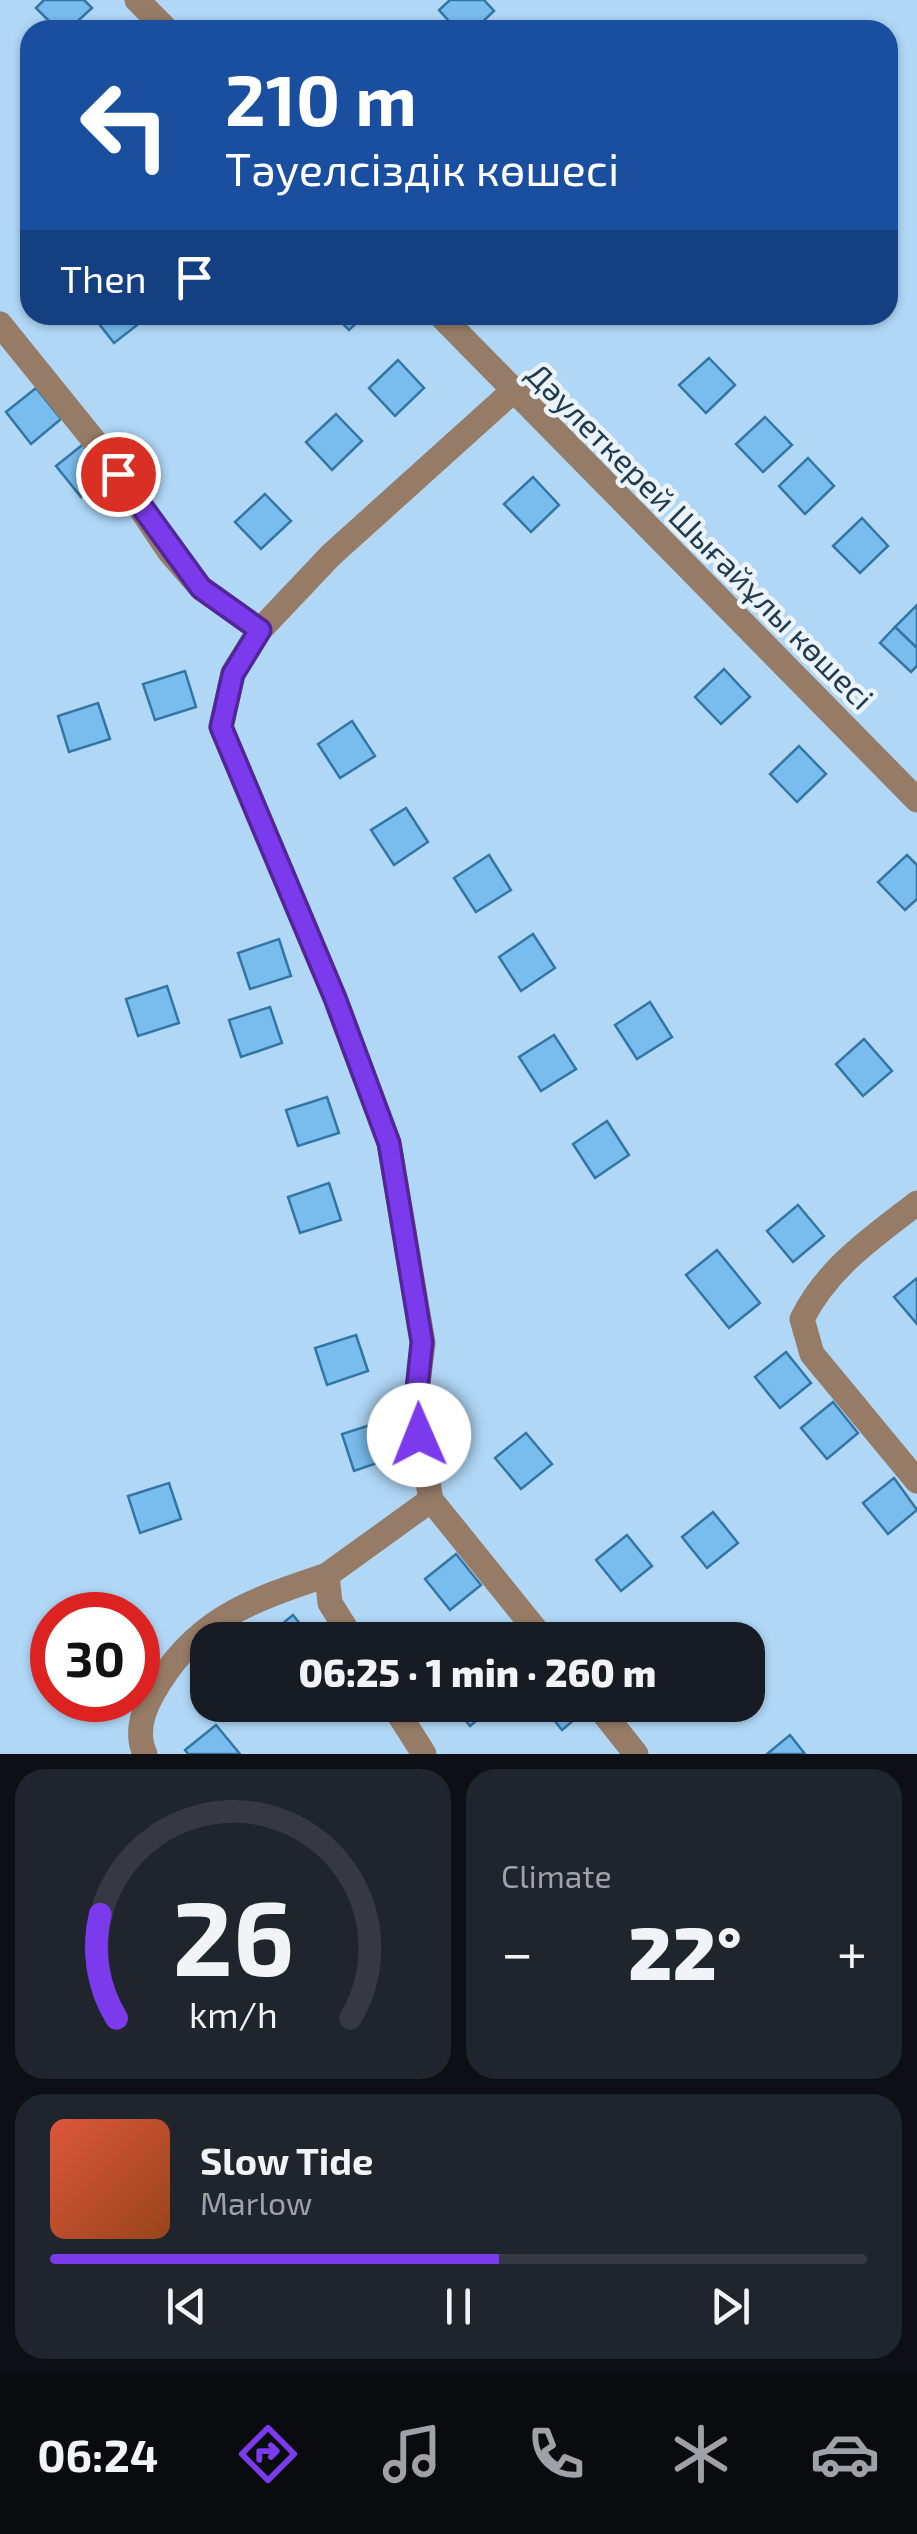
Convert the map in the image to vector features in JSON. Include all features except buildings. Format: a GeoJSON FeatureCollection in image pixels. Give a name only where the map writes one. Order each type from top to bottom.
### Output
{"type":"FeatureCollection","features":[{"type":"Feature","properties":{"kind":"street"},"geometry":{"type":"LineString","coordinates":[[137,0],[157,20]]}},
{"type":"Feature","properties":{"kind":"street"},"geometry":{"type":"LineString","coordinates":[[0,324],[100,448],[201,588],[260,630]]}},
{"type":"Feature","properties":{"kind":"street","name":"Дәулеткерей Шығайұлы көшесі"},"geometry":{"type":"LineString","coordinates":[[450,325],[917,800]]}},
{"type":"Feature","properties":{"kind":"street"},"geometry":{"type":"LineString","coordinates":[[513,391],[332,555],[260,630],[233,674],[221,727],[335,998],[389,1143],[422,1342],[415,1408],[431,1500],[529,1622]]}},
{"type":"Feature","properties":{"kind":"street"},"geometry":{"type":"LineString","coordinates":[[917,1203],[837,1266],[816,1290],[802,1319],[812,1354],[917,1481]]}},
{"type":"Feature","properties":{"kind":"street"},"geometry":{"type":"LineString","coordinates":[[145,1754],[139,1742],[144,1709],[182,1647],[222,1618],[273,1593],[327,1575],[431,1500]]}},
{"type":"Feature","properties":{"kind":"street"},"geometry":{"type":"LineString","coordinates":[[327,1575],[330,1603],[342,1622]]}},
{"type":"Feature","properties":{"kind":"street"},"geometry":{"type":"LineString","coordinates":[[404,1722],[424,1754]]}},
{"type":"Feature","properties":{"kind":"street"},"geometry":{"type":"LineString","coordinates":[[610,1722],[636,1754]]}},
{"type":"Feature","properties":{"kind":"route"},"geometry":{"type":"LineString","coordinates":[[118,474],[170,551],[201,588],[260,630],[233,674],[221,727],[335,998],[389,1143],[422,1342],[415,1408],[419,1435]]}}]}
